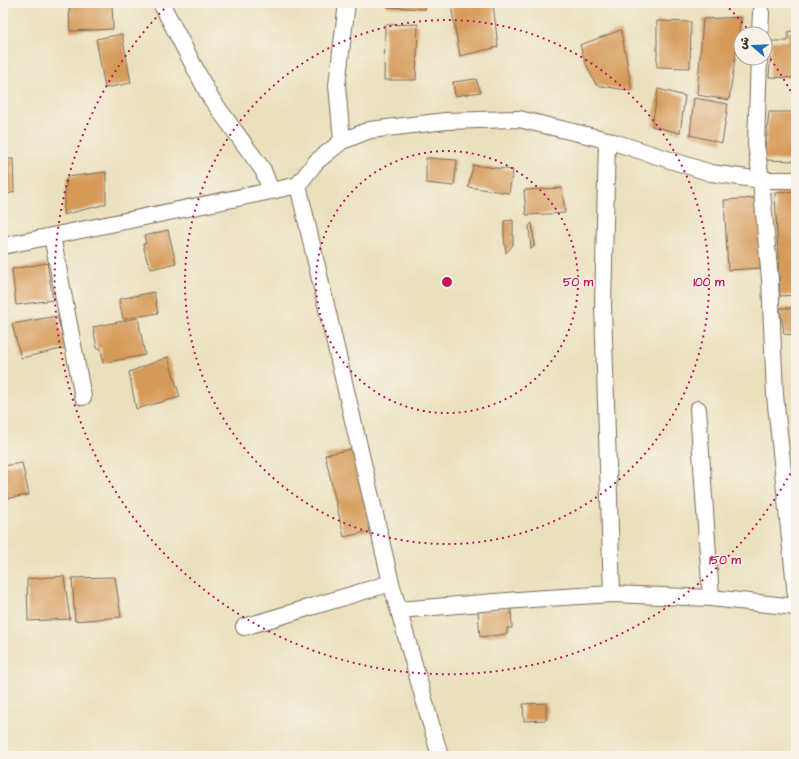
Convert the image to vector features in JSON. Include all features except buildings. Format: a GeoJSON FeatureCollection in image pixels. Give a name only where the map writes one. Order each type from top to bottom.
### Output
{"type":"FeatureCollection","features":[{"type":"Feature","properties":{"kind":"street"},"geometry":{"type":"LineString","coordinates":[[161,3],[210,97],[263,170],[271,191]]}},
{"type":"Feature","properties":{"kind":"street"},"geometry":{"type":"LineString","coordinates":[[342,141],[337,85],[347,3]]}},
{"type":"Feature","properties":{"kind":"street"},"geometry":{"type":"LineString","coordinates":[[760,26],[761,13]]}},
{"type":"Feature","properties":{"kind":"street"},"geometry":{"type":"LineString","coordinates":[[759,66],[756,144],[761,180],[770,280],[775,395],[796,596]]}},
{"type":"Feature","properties":{"kind":"street"},"geometry":{"type":"LineString","coordinates":[[3,246],[271,191],[298,184],[316,162],[342,141],[370,130],[446,121],[519,119],[607,140],[711,173],[761,180],[796,180]]}},
{"type":"Feature","properties":{"kind":"street"},"geometry":{"type":"LineString","coordinates":[[607,140],[603,306],[612,594]]}},
{"type":"Feature","properties":{"kind":"street"},"geometry":{"type":"LineString","coordinates":[[298,184],[391,583],[440,756]]}},
{"type":"Feature","properties":{"kind":"street"},"geometry":{"type":"LineString","coordinates":[[52,236],[84,397]]}},
{"type":"Feature","properties":{"kind":"street"},"geometry":{"type":"LineString","coordinates":[[698,409],[711,598]]}},
{"type":"Feature","properties":{"kind":"street"},"geometry":{"type":"LineString","coordinates":[[244,627],[391,583]]}},
{"type":"Feature","properties":{"kind":"street"},"geometry":{"type":"LineString","coordinates":[[399,610],[612,594],[711,598],[796,607]]}}]}
